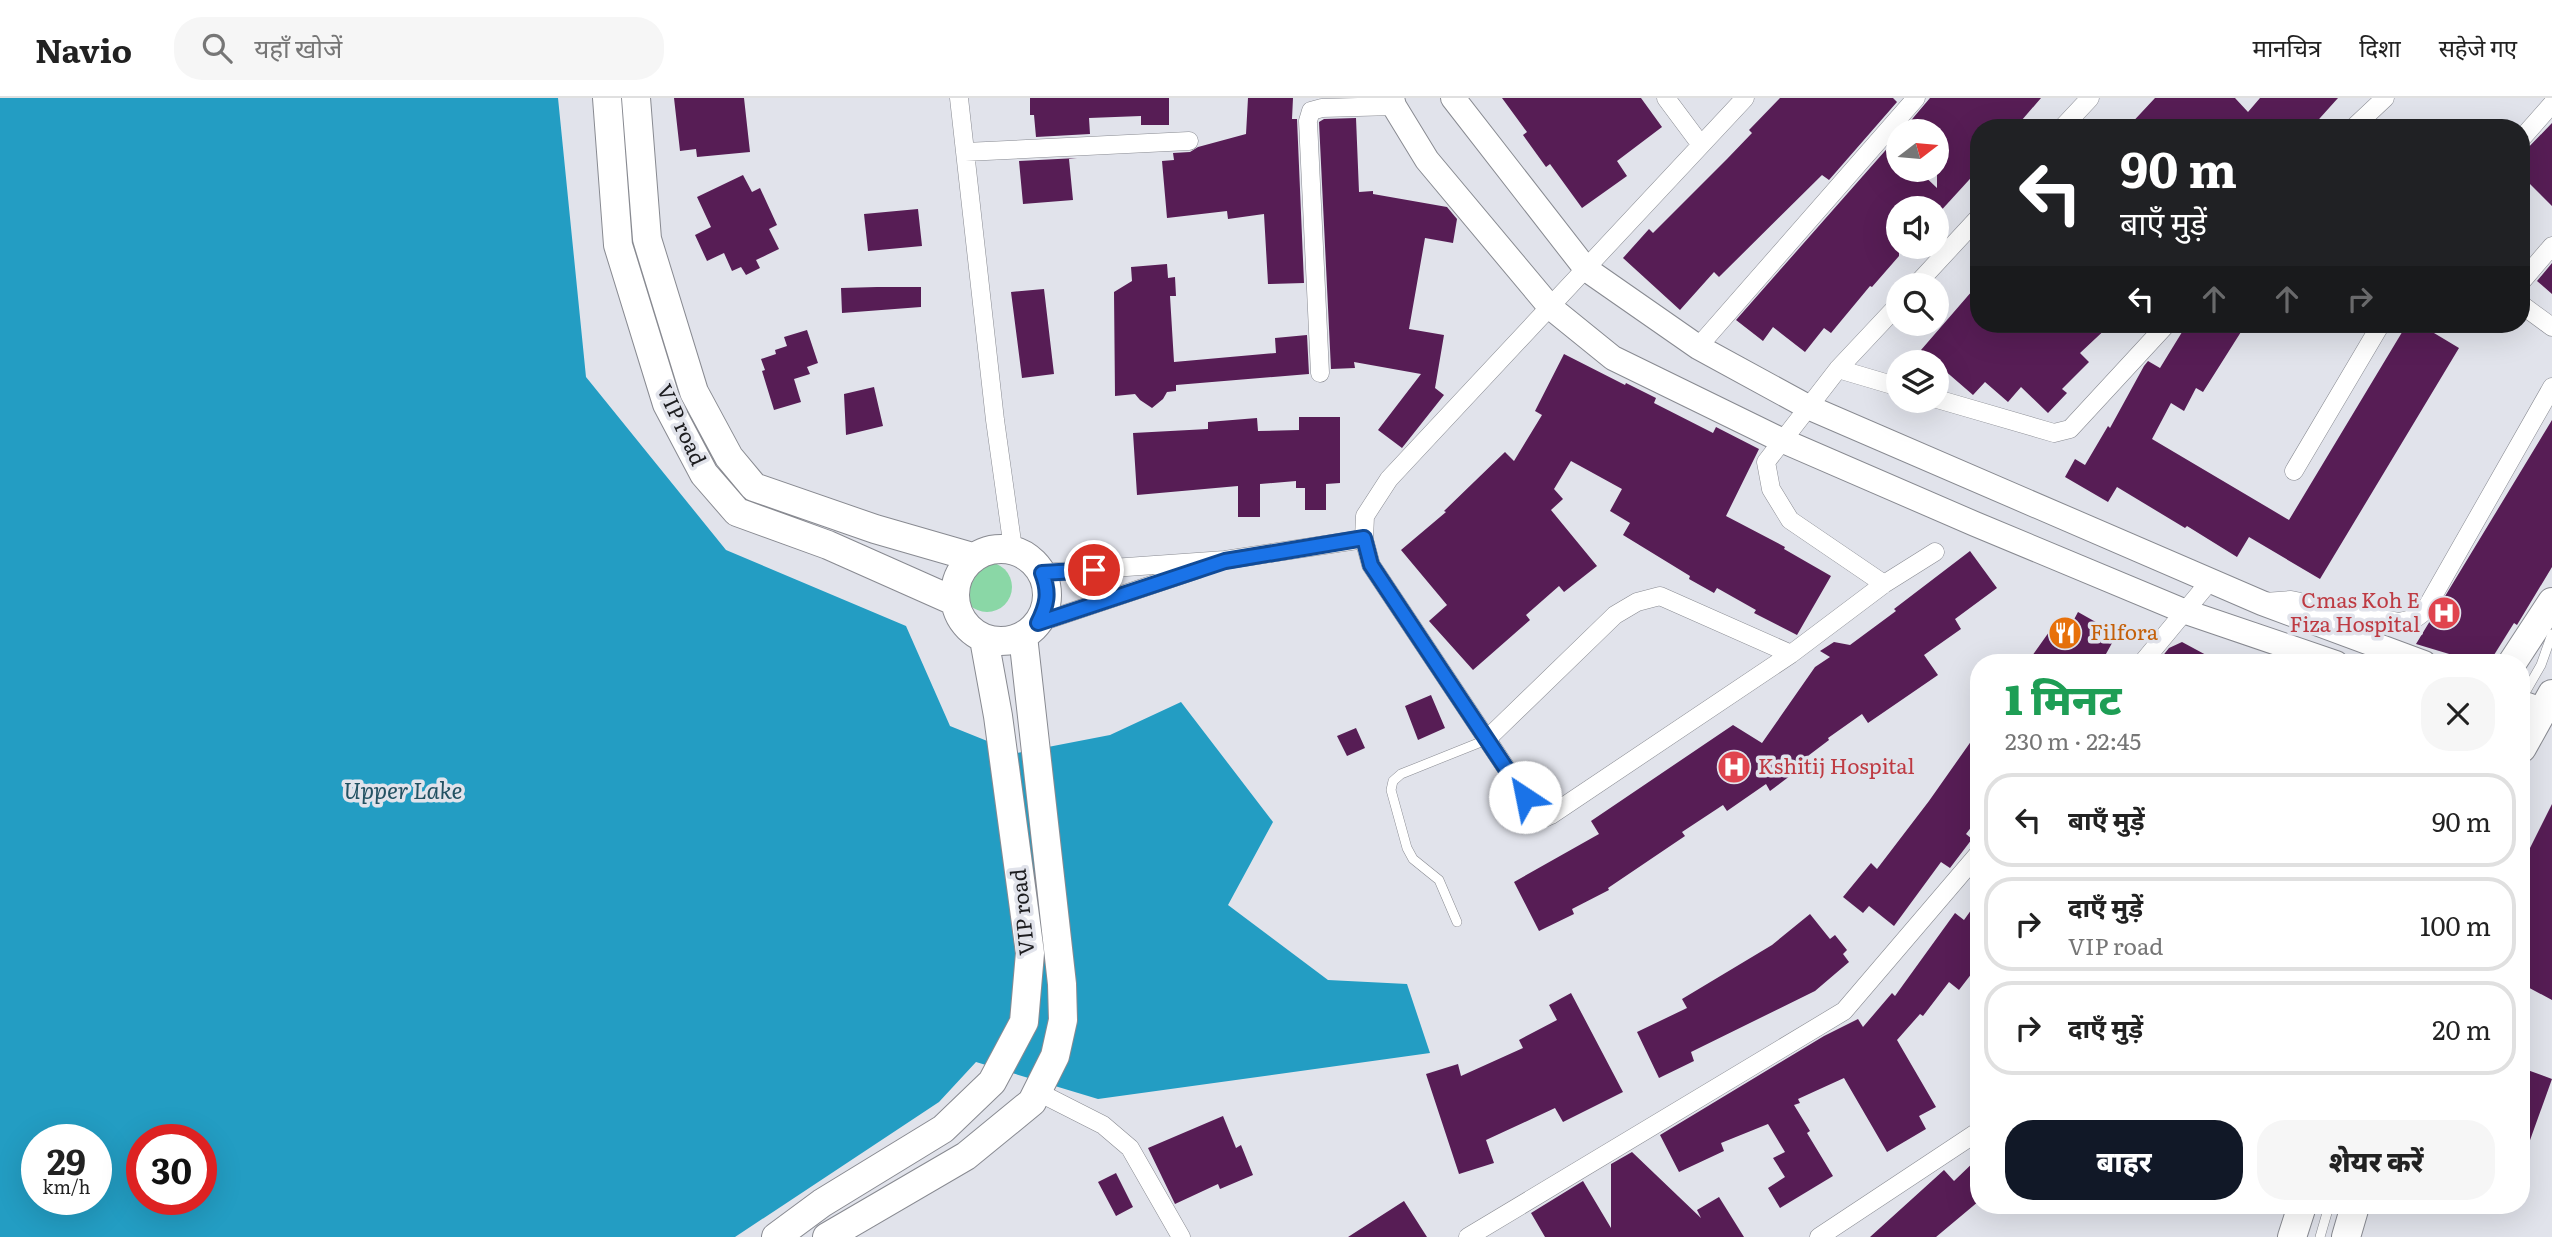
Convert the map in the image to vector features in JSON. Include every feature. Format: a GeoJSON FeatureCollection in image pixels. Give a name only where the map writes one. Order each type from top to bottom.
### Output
{"type":"FeatureCollection","features":[{"type":"Feature","properties":{"kind":"main road","name":"VIP road"},"geometry":{"type":"LineString","coordinates":[[607,98],[618,245],[667,404],[704,474],[737,512],[828,545],[954,601]]}},
{"type":"Feature","properties":{"kind":"main road","name":"VIP road"},"geometry":{"type":"LineString","coordinates":[[636,98],[647,239],[695,392],[729,457],[754,487],[876,529],[972,557]]}},
{"type":"Feature","properties":{"kind":"main road"},"geometry":{"type":"LineString","coordinates":[[1031,630],[1004,642],[984,639],[970,630],[960,617],[954,601],[957,576],[972,557],[992,548],[1013,549],[1035,562],[1042,573]]}},
{"type":"Feature","properties":{"kind":"main road","name":"VIP road"},"geometry":{"type":"LineString","coordinates":[[827,1237],[966,1156],[1032,1102],[1055,1056],[1063,1020],[1063,996],[1031,712],[1031,630],[1047,606],[1047,586],[1042,573]]}},
{"type":"Feature","properties":{"kind":"main road"},"geometry":{"type":"LineString","coordinates":[[2518,654],[2552,603]]}},
{"type":"Feature","properties":{"kind":"main road","name":"VIP road"},"geometry":{"type":"LineString","coordinates":[[776,1237],[822,1203],[943,1129],[992,1082],[1024,1021],[1030,953],[998,716],[984,639]]}},
{"type":"Feature","properties":{"kind":"main road"},"geometry":{"type":"LineString","coordinates":[[2292,1237],[2299,1214]]}},
{"type":"Feature","properties":{"kind":"main road"},"geometry":{"type":"LineString","coordinates":[[2346,1237],[2353,1214]]}},
{"type":"Feature","properties":{"kind":"street"},"geometry":{"type":"LineString","coordinates":[[959,98],[995,421],[1013,549]]}},
{"type":"Feature","properties":{"kind":"street"},"geometry":{"type":"LineString","coordinates":[[1453,98],[1586,269],[1698,347],[1808,407],[2262,603],[2400,654]]}},
{"type":"Feature","properties":{"kind":"street"},"geometry":{"type":"LineString","coordinates":[[1666,98],[1701,145]]}},
{"type":"Feature","properties":{"kind":"street"},"geometry":{"type":"LineString","coordinates":[[1745,98],[1389,479],[1365,516],[1364,538],[1371,565],[1486,740],[1538,816],[1544,818],[1791,654],[1884,584],[1935,552]]}},
{"type":"Feature","properties":{"kind":"street"},"geometry":{"type":"LineString","coordinates":[[1698,347],[1916,98]]}},
{"type":"Feature","properties":{"kind":"street"},"geometry":{"type":"LineString","coordinates":[[2070,119],[2090,98]]}},
{"type":"Feature","properties":{"kind":"street"},"geometry":{"type":"LineString","coordinates":[[2363,119],[2385,98]]}},
{"type":"Feature","properties":{"kind":"street"},"geometry":{"type":"LineString","coordinates":[[1320,373],[1308,121],[1311,111],[1322,108],[1393,102],[1427,160],[1550,307],[1613,358],[1781,440],[1975,524],[2186,612],[2310,654]]}},
{"type":"Feature","properties":{"kind":"street"},"geometry":{"type":"LineString","coordinates":[[2530,129],[2552,104]]}},
{"type":"Feature","properties":{"kind":"street"},"geometry":{"type":"LineString","coordinates":[[965,152],[1189,141]]}},
{"type":"Feature","properties":{"kind":"street"},"geometry":{"type":"LineString","coordinates":[[1927,273],[1970,227]]}},
{"type":"Feature","properties":{"kind":"street"},"geometry":{"type":"LineString","coordinates":[[2530,272],[2552,246]]}},
{"type":"Feature","properties":{"kind":"street"},"geometry":{"type":"LineString","coordinates":[[2530,311],[2552,327]]}},
{"type":"Feature","properties":{"kind":"street"},"geometry":{"type":"LineString","coordinates":[[1884,584],[1790,520],[1771,489],[1766,462],[1838,369],[1886,318]]}},
{"type":"Feature","properties":{"kind":"street"},"geometry":{"type":"LineString","coordinates":[[1949,402],[2054,433],[2063,432],[2070,429],[2159,333]]}},
{"type":"Feature","properties":{"kind":"street"},"geometry":{"type":"LineString","coordinates":[[2294,471],[2376,333]]}},
{"type":"Feature","properties":{"kind":"street"},"geometry":{"type":"LineString","coordinates":[[1838,369],[1886,383]]}},
{"type":"Feature","properties":{"kind":"street"},"geometry":{"type":"LineString","coordinates":[[2262,603],[2270,600],[2291,600],[2399,622],[2416,618],[2424,612],[2552,387]]}},
{"type":"Feature","properties":{"kind":"street"},"geometry":{"type":"LineString","coordinates":[[1042,573],[1225,561],[1364,538]]}},
{"type":"Feature","properties":{"kind":"street"},"geometry":{"type":"LineString","coordinates":[[1031,630],[1225,561]]}},
{"type":"Feature","properties":{"kind":"street"},"geometry":{"type":"LineString","coordinates":[[2151,654],[2210,581]]}},
{"type":"Feature","properties":{"kind":"street"},"geometry":{"type":"LineString","coordinates":[[1486,740],[1615,615],[1637,602],[1660,596],[1791,654]]}},
{"type":"Feature","properties":{"kind":"street"},"geometry":{"type":"LineString","coordinates":[[1468,1237],[1844,1011],[1970,864]]}},
{"type":"Feature","properties":{"kind":"street"},"geometry":{"type":"LineString","coordinates":[[1040,1088],[1103,1125],[1130,1148],[1181,1237]]}},
{"type":"Feature","properties":{"kind":"street"},"geometry":{"type":"LineString","coordinates":[[1819,1237],[1970,1137]]}},
{"type":"Feature","properties":{"kind":"lane"},"geometry":{"type":"LineString","coordinates":[[2534,701],[2541,665],[2552,635]]}},
{"type":"Feature","properties":{"kind":"lane"},"geometry":{"type":"LineString","coordinates":[[2541,665],[2552,654]]}},
{"type":"Feature","properties":{"kind":"lane"},"geometry":{"type":"LineString","coordinates":[[1457,922],[1439,880],[1413,859],[1407,848],[1391,790],[1393,781],[1401,774],[1486,740]]}},
{"type":"Feature","properties":{"kind":"lane"},"geometry":{"type":"LineString","coordinates":[[2320,1237],[2327,1214]]}},
{"type":"Feature","properties":{"kind":"green space"},"geometry":{"type":"Polygon","coordinates":[[[987,562],[1005,569],[1012,587],[1005,605],[987,612],[969,605],[962,587],[969,569],[987,562]]]}},
{"type":"Feature","properties":{"kind":"water","name":"Upper Lake"},"geometry":{"type":"Polygon","coordinates":[[[0,98],[558,98],[586,377],[726,550],[906,626],[950,726],[1017,753],[1110,735],[1181,702],[1273,822],[1228,905],[1328,980],[1407,984],[1430,1053],[1098,1099],[976,1062],[939,1102],[735,1237],[0,1237],[0,98]]]}},
{"type":"Feature","properties":{"kind":"building"},"geometry":{"type":"Polygon","coordinates":[[[674,98],[744,98],[750,152],[697,157],[696,149],[680,151],[674,98]]]}},
{"type":"Feature","properties":{"kind":"building"},"geometry":{"type":"Polygon","coordinates":[[[1030,98],[1169,98],[1169,125],[1141,125],[1141,116],[1089,118],[1090,134],[1036,137],[1034,115],[1030,115],[1030,98]]]}},
{"type":"Feature","properties":{"kind":"building"},"geometry":{"type":"Polygon","coordinates":[[[1248,98],[1293,98],[1292,119],[1297,119],[1304,283],[1268,284],[1264,214],[1228,219],[1227,211],[1167,218],[1162,161],[1174,160],[1173,153],[1190,152],[1198,147],[1246,134],[1248,98]]]}},
{"type":"Feature","properties":{"kind":"building"},"geometry":{"type":"Polygon","coordinates":[[[1502,98],[1641,98],[1662,127],[1617,161],[1627,176],[1582,208],[1550,164],[1546,167],[1523,135],[1527,132],[1502,98]]]}},
{"type":"Feature","properties":{"kind":"building"},"geometry":{"type":"Polygon","coordinates":[[[1780,98],[1893,98],[1897,102],[1829,180],[1822,175],[1719,277],[1714,272],[1680,310],[1623,258],[1649,229],[1653,233],[1727,159],[1752,133],[1749,130],[1780,98]]]}},
{"type":"Feature","properties":{"kind":"building"},"geometry":{"type":"Polygon","coordinates":[[[1930,98],[2041,98],[2023,119],[1970,119],[1970,179],[1949,202],[1949,196],[1886,196],[1886,259],[1896,259],[1831,333],[1824,328],[1805,352],[1773,327],[1763,341],[1736,320],[1886,150],[1886,182],[1931,182],[1937,188],[1937,182],[1950,182],[1950,119],[1912,119],[1930,98]]]}},
{"type":"Feature","properties":{"kind":"building"},"geometry":{"type":"Polygon","coordinates":[[[2155,98],[2235,98],[2248,112],[2260,98],[2338,98],[2319,119],[2135,119],[2155,98]]]}},
{"type":"Feature","properties":{"kind":"building"},"geometry":{"type":"Polygon","coordinates":[[[1356,118],[1359,192],[1373,191],[1373,194],[1447,207],[1457,219],[1453,243],[1425,238],[1409,329],[1444,335],[1435,388],[1444,395],[1402,448],[1378,430],[1421,374],[1354,362],[1355,368],[1331,369],[1319,122],[1324,119],[1356,118]]]}},
{"type":"Feature","properties":{"kind":"building"},"geometry":{"type":"Polygon","coordinates":[[[2552,123],[2552,206],[2530,184],[2530,146],[2552,123]]]}},
{"type":"Feature","properties":{"kind":"building"},"geometry":{"type":"Polygon","coordinates":[[[1077,158],[1069,159],[1073,200],[1023,204],[1019,161],[1077,158]]]}},
{"type":"Feature","properties":{"kind":"building"},"geometry":{"type":"Polygon","coordinates":[[[743,175],[752,192],[760,188],[777,225],[769,229],[779,249],[756,260],[760,268],[746,275],[741,267],[732,271],[724,253],[707,261],[695,235],[711,227],[697,197],[743,175]]]}},
{"type":"Feature","properties":{"kind":"building"},"geometry":{"type":"Polygon","coordinates":[[[918,209],[922,246],[868,251],[864,214],[918,209]]]}},
{"type":"Feature","properties":{"kind":"building"},"geometry":{"type":"Polygon","coordinates":[[[2552,263],[2552,294],[2537,281],[2552,263]]]}},
{"type":"Feature","properties":{"kind":"building"},"geometry":{"type":"Polygon","coordinates":[[[1167,264],[1168,278],[1175,277],[1176,296],[1170,296],[1174,362],[1276,353],[1275,338],[1307,335],[1309,374],[1176,385],[1176,391],[1167,392],[1152,408],[1135,394],[1115,396],[1114,292],[1132,281],[1131,267],[1167,264]]]}},
{"type":"Feature","properties":{"kind":"building"},"geometry":{"type":"Polygon","coordinates":[[[921,287],[921,307],[842,313],[841,288],[921,287]]]}},
{"type":"Feature","properties":{"kind":"building"},"geometry":{"type":"Polygon","coordinates":[[[1044,289],[1054,374],[1022,378],[1011,292],[1044,289]]]}},
{"type":"Feature","properties":{"kind":"building"},"geometry":{"type":"Polygon","coordinates":[[[1970,293],[1970,333],[2101,333],[2080,353],[2089,362],[2062,389],[2067,393],[2048,413],[2021,387],[2008,402],[1985,382],[1973,395],[1949,374],[1949,350],[1921,350],[1933,336],[1949,336],[1949,318],[1970,293]]]}},
{"type":"Feature","properties":{"kind":"building"},"geometry":{"type":"Polygon","coordinates":[[[807,330],[818,363],[807,367],[810,374],[794,379],[801,402],[774,410],[761,359],[776,354],[775,350],[787,346],[784,337],[807,330]]]}},
{"type":"Feature","properties":{"kind":"building"},"geometry":{"type":"Polygon","coordinates":[[[2181,333],[2240,333],[2203,392],[2196,388],[2184,411],[2171,403],[2152,439],[2289,520],[2402,333],[2434,333],[2459,348],[2320,579],[2249,537],[2237,557],[2117,487],[2108,502],[2065,477],[2075,459],[2085,465],[2108,426],[2110,428],[2148,361],[2160,368],[2181,333]]]}},
{"type":"Feature","properties":{"kind":"building"},"geometry":{"type":"Polygon","coordinates":[[[1564,354],[1656,398],[1654,403],[1713,433],[1716,427],[1759,449],[1726,516],[1785,547],[1784,549],[1831,576],[1797,635],[1754,613],[1756,610],[1717,588],[1714,593],[1689,579],[1690,576],[1623,535],[1630,523],[1610,511],[1622,489],[1571,461],[1554,489],[1563,499],[1551,510],[1597,566],[1564,592],[1559,586],[1526,615],[1530,620],[1473,670],[1429,621],[1447,605],[1401,550],[1446,512],[1444,511],[1505,452],[1514,461],[1542,415],[1535,411],[1564,354]]]}},
{"type":"Feature","properties":{"kind":"building"},"geometry":{"type":"Polygon","coordinates":[[[874,387],[883,426],[846,435],[844,394],[874,387]]]}},
{"type":"Feature","properties":{"kind":"building"},"geometry":{"type":"Polygon","coordinates":[[[1299,417],[1340,417],[1340,483],[1326,484],[1326,510],[1305,510],[1305,488],[1296,488],[1296,481],[1260,484],[1260,517],[1238,517],[1238,486],[1137,495],[1133,433],[1208,429],[1208,422],[1257,418],[1258,431],[1299,430],[1299,417]]]}},
{"type":"Feature","properties":{"kind":"building"},"geometry":{"type":"Polygon","coordinates":[[[2552,420],[2552,567],[2517,625],[2514,623],[2495,654],[2449,654],[2416,644],[2552,420]]]}},
{"type":"Feature","properties":{"kind":"building"},"geometry":{"type":"Polygon","coordinates":[[[1970,551],[1997,588],[1955,619],[1961,629],[1924,655],[1938,675],[1868,723],[1862,714],[1828,738],[1829,740],[1796,765],[1799,769],[1770,791],[1766,784],[1727,811],[1723,805],[1682,832],[1685,836],[1608,888],[1609,890],[1572,909],[1574,914],[1539,931],[1514,882],[1599,834],[1591,821],[1733,725],[1762,743],[1815,667],[1830,657],[1820,651],[1834,642],[1850,645],[1970,551]]]}},
{"type":"Feature","properties":{"kind":"building"},"geometry":{"type":"Polygon","coordinates":[[[2078,612],[2117,634],[2106,654],[2033,654],[2049,632],[2062,642],[2078,612]]]}},
{"type":"Feature","properties":{"kind":"building"},"geometry":{"type":"Polygon","coordinates":[[[2182,642],[2204,654],[2164,654],[2169,648],[2182,642]]]}},
{"type":"Feature","properties":{"kind":"building"},"geometry":{"type":"Polygon","coordinates":[[[1431,695],[1445,728],[1418,740],[1405,706],[1431,695]]]}},
{"type":"Feature","properties":{"kind":"building"},"geometry":{"type":"Polygon","coordinates":[[[1356,728],[1365,748],[1347,756],[1337,736],[1356,728]]]}},
{"type":"Feature","properties":{"kind":"building"},"geometry":{"type":"Polygon","coordinates":[[[1970,743],[1970,829],[1966,834],[1970,842],[1950,868],[1941,862],[1894,926],[1869,906],[1863,913],[1843,897],[1871,863],[1877,869],[1970,743]]]}},
{"type":"Feature","properties":{"kind":"building"},"geometry":{"type":"Polygon","coordinates":[[[2552,804],[2552,1000],[2530,988],[2530,848],[2552,804]]]}},
{"type":"Feature","properties":{"kind":"building"},"geometry":{"type":"Polygon","coordinates":[[[1970,912],[1970,976],[1959,990],[1949,982],[1923,1016],[1920,1014],[1897,1040],[1936,1107],[1919,1116],[1926,1129],[1887,1152],[1844,1078],[1798,1099],[1800,1103],[1794,1105],[1833,1176],[1780,1208],[1768,1188],[1785,1177],[1773,1158],[1785,1152],[1768,1124],[1721,1143],[1724,1151],[1679,1172],[1660,1135],[1824,1036],[1858,1019],[1863,1027],[1892,993],[1895,996],[1955,913],[1964,920],[1970,912]]]}},
{"type":"Feature","properties":{"kind":"building"},"geometry":{"type":"Polygon","coordinates":[[[1810,914],[1830,939],[1835,935],[1847,950],[1843,954],[1849,962],[1815,991],[1691,1052],[1694,1061],[1659,1078],[1637,1032],[1687,1008],[1682,999],[1772,945],[1810,914]]]}},
{"type":"Feature","properties":{"kind":"building"},"geometry":{"type":"Polygon","coordinates":[[[1571,993],[1623,1092],[1563,1122],[1555,1108],[1486,1140],[1494,1163],[1459,1174],[1426,1074],[1458,1064],[1461,1076],[1523,1048],[1519,1040],[1557,1020],[1549,1005],[1571,993]]]}},
{"type":"Feature","properties":{"kind":"building"},"geometry":{"type":"Polygon","coordinates":[[[2530,1071],[2552,1079],[2530,1140],[2530,1071]]]}},
{"type":"Feature","properties":{"kind":"building"},"geometry":{"type":"Polygon","coordinates":[[[1223,1116],[1236,1148],[1241,1145],[1253,1175],[1220,1189],[1218,1184],[1175,1204],[1148,1148],[1223,1116]]]}},
{"type":"Feature","properties":{"kind":"building"},"geometry":{"type":"Polygon","coordinates":[[[1632,1152],[1701,1218],[1697,1210],[1719,1197],[1744,1237],[1545,1237],[1531,1213],[1583,1181],[1611,1228],[1611,1164],[1632,1152]]]}},
{"type":"Feature","properties":{"kind":"building"},"geometry":{"type":"Polygon","coordinates":[[[1970,1166],[1970,1209],[1936,1237],[1870,1237],[1944,1170],[1954,1181],[1970,1166]]]}},
{"type":"Feature","properties":{"kind":"building"},"geometry":{"type":"Polygon","coordinates":[[[1116,1173],[1133,1207],[1116,1216],[1098,1182],[1116,1173]]]}},
{"type":"Feature","properties":{"kind":"building"},"geometry":{"type":"Polygon","coordinates":[[[1404,1201],[1427,1237],[1348,1237],[1404,1201]]]}},
{"type":"Feature","properties":{"kind":"place","name":"Cmas Koh E Fiza Hospital"},"geometry":{"type":"Point","coordinates":[2444,613]}},
{"type":"Feature","properties":{"kind":"place","name":"Filfora"},"geometry":{"type":"Point","coordinates":[2065,633]}},
{"type":"Feature","properties":{"kind":"place","name":"Kshitij Hospital"},"geometry":{"type":"Point","coordinates":[1734,767]}},
{"type":"Feature","properties":{"kind":"route"},"geometry":{"type":"LineString","coordinates":[[1094,570],[1042,573],[1047,586],[1047,606],[1038,623],[1225,561],[1364,538],[1371,565],[1525,797]]}}]}
